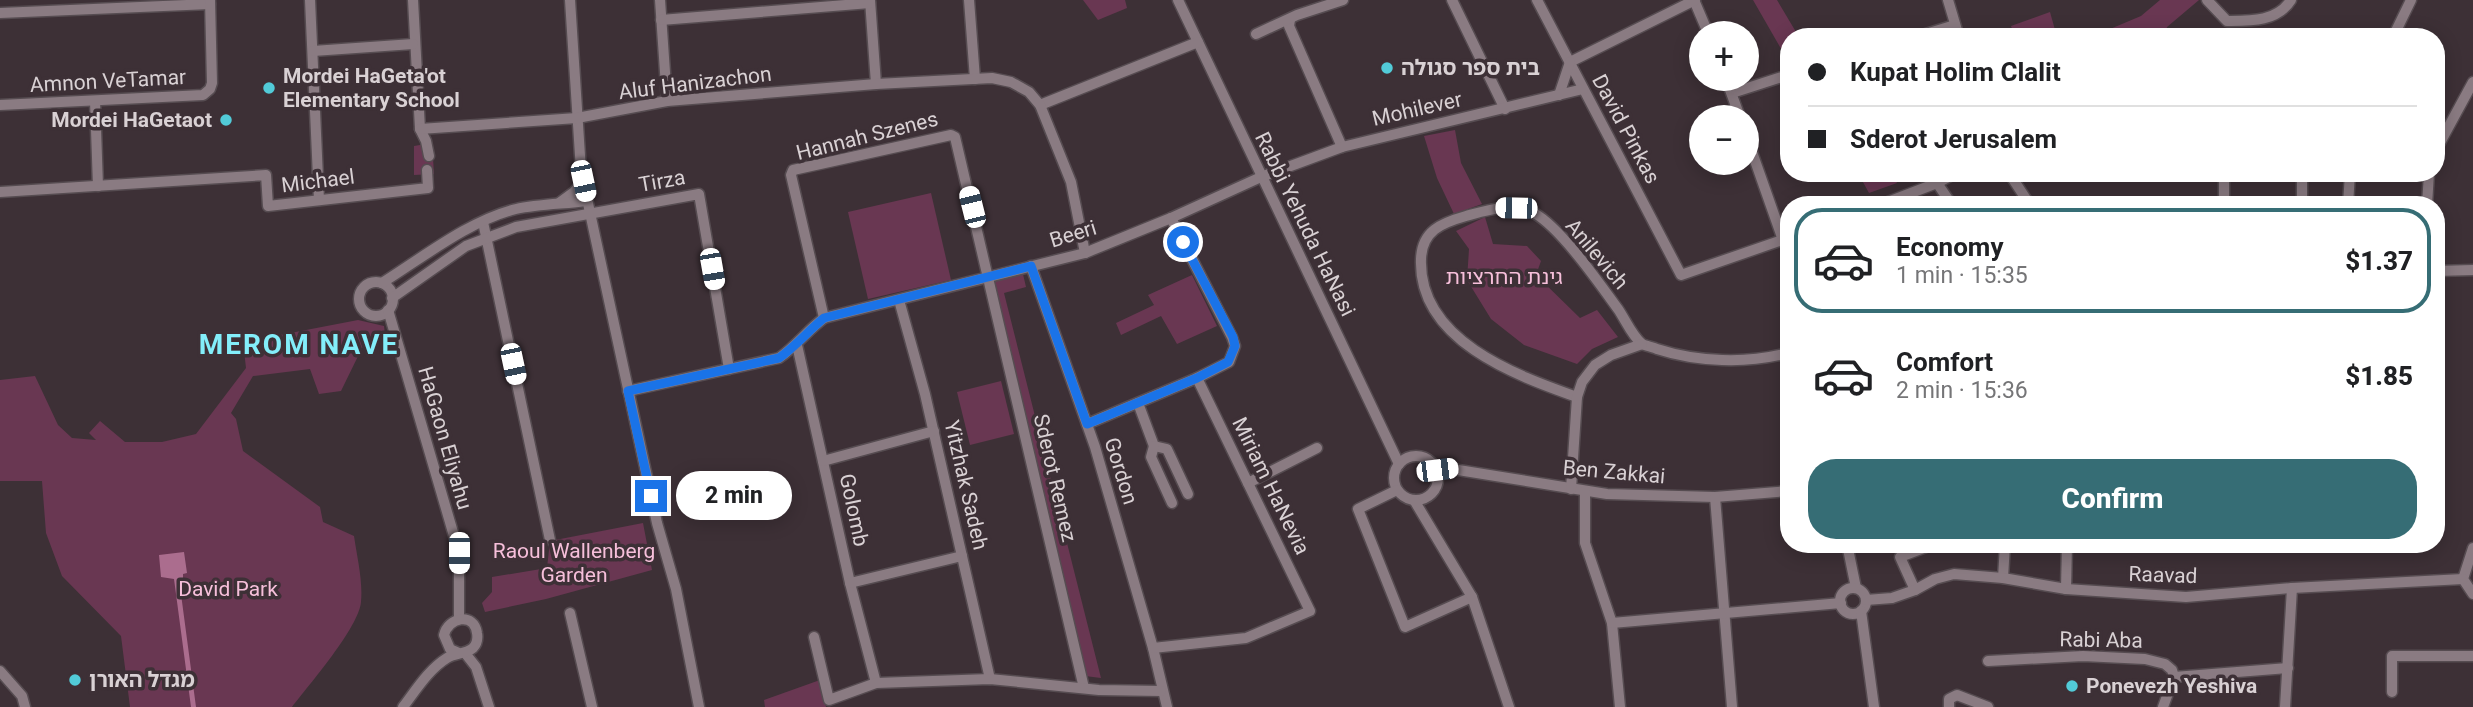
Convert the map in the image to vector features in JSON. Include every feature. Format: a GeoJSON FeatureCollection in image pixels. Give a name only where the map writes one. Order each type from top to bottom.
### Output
{"type":"FeatureCollection","features":[{"type":"Feature","properties":{"kind":"street"},"geometry":{"type":"LineString","coordinates":[[310,0],[318,200]]}},
{"type":"Feature","properties":{"kind":"street"},"geometry":{"type":"LineString","coordinates":[[413,0],[413,44],[420,128],[429,156]]}},
{"type":"Feature","properties":{"kind":"street"},"geometry":{"type":"LineString","coordinates":[[570,0],[577,118],[589,214],[657,523],[676,589],[699,707]]}},
{"type":"Feature","properties":{"kind":"street"},"geometry":{"type":"LineString","coordinates":[[660,0],[667,101]]}},
{"type":"Feature","properties":{"kind":"street"},"geometry":{"type":"LineString","coordinates":[[969,0],[975,79]]}},
{"type":"Feature","properties":{"kind":"street","name":"Rabbi Yehuda HaNasi"},"geometry":{"type":"LineString","coordinates":[[1178,0],[1399,464]]}},
{"type":"Feature","properties":{"kind":"street"},"geometry":{"type":"LineString","coordinates":[[1256,34],[1297,15],[1343,0]]}},
{"type":"Feature","properties":{"kind":"street"},"geometry":{"type":"LineString","coordinates":[[1451,0],[1505,109]]}},
{"type":"Feature","properties":{"kind":"street","name":"David Pinkas"},"geometry":{"type":"LineString","coordinates":[[1537,0],[1681,275],[1780,241]]}},
{"type":"Feature","properties":{"kind":"street"},"geometry":{"type":"LineString","coordinates":[[1559,95],[1570,62],[1694,0],[1702,21]]}},
{"type":"Feature","properties":{"kind":"street"},"geometry":{"type":"LineString","coordinates":[[1948,0],[1956,28]]}},
{"type":"Feature","properties":{"kind":"street"},"geometry":{"type":"LineString","coordinates":[[2207,0],[2227,21],[2269,18],[2287,7],[2291,0]]}},
{"type":"Feature","properties":{"kind":"street"},"geometry":{"type":"LineString","coordinates":[[2397,28],[2411,0]]}},
{"type":"Feature","properties":{"kind":"street"},"geometry":{"type":"LineString","coordinates":[[0,13],[210,2]]}},
{"type":"Feature","properties":{"kind":"street","name":"Amnon VeTamar"},"geometry":{"type":"LineString","coordinates":[[0,105],[206,93],[212,83],[210,2]]}},
{"type":"Feature","properties":{"kind":"street"},"geometry":{"type":"LineString","coordinates":[[661,20],[870,2],[876,85]]}},
{"type":"Feature","properties":{"kind":"street"},"geometry":{"type":"LineString","coordinates":[[1290,20],[1289,26],[1342,147]]}},
{"type":"Feature","properties":{"kind":"street"},"geometry":{"type":"LineString","coordinates":[[1945,28],[1955,25]]}},
{"type":"Feature","properties":{"kind":"street"},"geometry":{"type":"LineString","coordinates":[[1085,253],[1071,182],[1040,105],[1198,42]]}},
{"type":"Feature","properties":{"kind":"street"},"geometry":{"type":"LineString","coordinates":[[313,51],[413,44]]}},
{"type":"Feature","properties":{"kind":"street","name":"Aluf Hanizachon"},"geometry":{"type":"LineString","coordinates":[[420,128],[577,118],[667,101],[992,78],[1011,82],[1028,92],[1040,105]]}},
{"type":"Feature","properties":{"kind":"street"},"geometry":{"type":"LineString","coordinates":[[1736,105],[1732,93],[1780,78]]}},
{"type":"Feature","properties":{"kind":"street"},"geometry":{"type":"LineString","coordinates":[[2445,133],[2473,82]]}},
{"type":"Feature","properties":{"kind":"street","name":"Mohilever"},"geometry":{"type":"LineString","coordinates":[[1261,177],[1342,147],[1583,89]]}},
{"type":"Feature","properties":{"kind":"street"},"geometry":{"type":"LineString","coordinates":[[95,101],[98,186]]}},
{"type":"Feature","properties":{"kind":"street","name":"Hannah Szenes"},"geometry":{"type":"LineString","coordinates":[[824,318],[791,175],[793,170],[951,135],[955,137],[988,276]]}},
{"type":"Feature","properties":{"kind":"street"},"geometry":{"type":"LineString","coordinates":[[1759,169],[1780,223]]}},
{"type":"Feature","properties":{"kind":"street","name":"Michael"},"geometry":{"type":"LineString","coordinates":[[0,192],[266,175],[268,206],[428,188],[427,170]]}},
{"type":"Feature","properties":{"kind":"street","name":"Beeri"},"geometry":{"type":"LineString","coordinates":[[824,318],[1085,253],[1261,177]]}},
{"type":"Feature","properties":{"kind":"street"},"geometry":{"type":"LineString","coordinates":[[556,205],[574,192],[583,181]]}},
{"type":"Feature","properties":{"kind":"street"},"geometry":{"type":"LineString","coordinates":[[1903,196],[1937,183],[1946,196]]}},
{"type":"Feature","properties":{"kind":"street","name":"Tirza"},"geometry":{"type":"LineString","coordinates":[[392,298],[466,246],[516,227],[699,194],[729,369]]}},
{"type":"Feature","properties":{"kind":"street"},"geometry":{"type":"LineString","coordinates":[[382,283],[483,222],[516,209],[587,201]]}},
{"type":"Feature","properties":{"kind":"street","name":"Anilevich"},"geometry":{"type":"LineString","coordinates":[[1577,397],[1521,377],[1481,356],[1444,323],[1430,303],[1423,285],[1422,245],[1428,236],[1449,222],[1495,208],[1516,208],[1534,213],[1558,234],[1642,344]]}},
{"type":"Feature","properties":{"kind":"street"},"geometry":{"type":"LineString","coordinates":[[1087,424],[1197,378],[1228,362],[1235,346],[1233,337],[1171,218]]}},
{"type":"Feature","properties":{"kind":"street"},"geometry":{"type":"LineString","coordinates":[[483,222],[550,540]]}},
{"type":"Feature","properties":{"kind":"street","name":"Gordon"},"geometry":{"type":"LineString","coordinates":[[1031,266],[1087,424],[1153,648],[1161,691],[1167,707]]}},
{"type":"Feature","properties":{"kind":"street"},"geometry":{"type":"LineString","coordinates":[[2445,271],[2473,270]]}},
{"type":"Feature","properties":{"kind":"street","name":"Sderot Remez"},"geometry":{"type":"LineString","coordinates":[[988,276],[1084,688]]}},
{"type":"Feature","properties":{"kind":"street"},"geometry":{"type":"LineString","coordinates":[[375,282],[382,283],[389,289],[392,298],[388,310],[378,316],[372,316],[363,310],[359,300],[365,286],[375,282]]}},
{"type":"Feature","properties":{"kind":"street","name":"Yitzhak Sadeh"},"geometry":{"type":"LineString","coordinates":[[899,300],[934,431],[990,679]]}},
{"type":"Feature","properties":{"kind":"street","name":"HaGaon Eliyahu"},"geometry":{"type":"LineString","coordinates":[[388,310],[459,553],[459,619]]}},
{"type":"Feature","properties":{"kind":"street"},"geometry":{"type":"LineString","coordinates":[[628,391],[779,358],[797,345],[811,328],[824,318]]}},
{"type":"Feature","properties":{"kind":"street"},"geometry":{"type":"LineString","coordinates":[[1571,489],[1577,397],[1582,382],[1595,365],[1611,355],[1642,344],[1675,355],[1707,359],[1749,359],[1780,354]]}},
{"type":"Feature","properties":{"kind":"street","name":"Golomb"},"geometry":{"type":"LineString","coordinates":[[797,345],[850,583],[876,683]]}},
{"type":"Feature","properties":{"kind":"street","name":"Miriam HaNevia"},"geometry":{"type":"LineString","coordinates":[[1153,648],[1246,638],[1310,611],[1197,378]]}},
{"type":"Feature","properties":{"kind":"street"},"geometry":{"type":"LineString","coordinates":[[1138,403],[1154,446],[1152,457],[1172,503]]}},
{"type":"Feature","properties":{"kind":"street"},"geometry":{"type":"LineString","coordinates":[[823,461],[934,431]]}},
{"type":"Feature","properties":{"kind":"street"},"geometry":{"type":"LineString","coordinates":[[1154,446],[1167,449],[1188,494]]}},
{"type":"Feature","properties":{"kind":"street"},"geometry":{"type":"LineString","coordinates":[[1248,483],[1317,448]]}},
{"type":"Feature","properties":{"kind":"street"},"geometry":{"type":"LineString","coordinates":[[1420,456],[1437,470],[1434,492],[1422,500],[1414,500],[1397,490],[1394,477],[1399,464],[1405,459],[1420,456]]}},
{"type":"Feature","properties":{"kind":"street","name":"Ben Zakkai"},"geometry":{"type":"LineString","coordinates":[[1437,470],[1452,468],[1607,494],[1715,497],[1780,492]]}},
{"type":"Feature","properties":{"kind":"street"},"geometry":{"type":"LineString","coordinates":[[1397,490],[1358,509],[1405,627],[1472,597]]}},
{"type":"Feature","properties":{"kind":"street"},"geometry":{"type":"LineString","coordinates":[[1585,491],[1585,543],[1612,623],[1620,707]]}},
{"type":"Feature","properties":{"kind":"street"},"geometry":{"type":"LineString","coordinates":[[1715,497],[1732,707]]}},
{"type":"Feature","properties":{"kind":"street"},"geometry":{"type":"LineString","coordinates":[[1414,500],[1472,597],[1509,707]]}},
{"type":"Feature","properties":{"kind":"street"},"geometry":{"type":"LineString","coordinates":[[2473,548],[2463,579],[2473,594]]}},
{"type":"Feature","properties":{"kind":"street"},"geometry":{"type":"LineString","coordinates":[[1849,553],[1856,588],[1863,593],[1866,600],[1861,611],[1874,707]]}},
{"type":"Feature","properties":{"kind":"street"},"geometry":{"type":"LineString","coordinates":[[1912,553],[1900,558],[1915,590]]}},
{"type":"Feature","properties":{"kind":"street"},"geometry":{"type":"LineString","coordinates":[[2003,578],[2004,553]]}},
{"type":"Feature","properties":{"kind":"street"},"geometry":{"type":"LineString","coordinates":[[2066,589],[2067,553]]}},
{"type":"Feature","properties":{"kind":"street"},"geometry":{"type":"LineString","coordinates":[[850,583],[962,556]]}},
{"type":"Feature","properties":{"kind":"street","name":"Raavad"},"geometry":{"type":"LineString","coordinates":[[1866,600],[1892,598],[1935,579],[1954,574],[2003,578],[2066,589],[2186,597],[2292,588],[2463,579]]}},
{"type":"Feature","properties":{"kind":"street"},"geometry":{"type":"LineString","coordinates":[[1856,588],[1844,592],[1841,603],[1849,613],[1861,611]]}},
{"type":"Feature","properties":{"kind":"street"},"geometry":{"type":"LineString","coordinates":[[2285,707],[2292,588]]}},
{"type":"Feature","properties":{"kind":"street"},"geometry":{"type":"LineString","coordinates":[[1612,623],[1841,603]]}},
{"type":"Feature","properties":{"kind":"street"},"geometry":{"type":"LineString","coordinates":[[570,613],[592,707]]}},
{"type":"Feature","properties":{"kind":"street"},"geometry":{"type":"LineString","coordinates":[[403,707],[424,679],[447,658],[462,653],[475,646],[477,630],[469,621],[459,619],[448,624],[444,635],[450,649],[462,653],[477,667],[489,707]]}},
{"type":"Feature","properties":{"kind":"street"},"geometry":{"type":"LineString","coordinates":[[814,638],[829,700],[876,683],[990,679],[1084,688],[1161,691]]}},
{"type":"Feature","properties":{"kind":"street","name":"Rabi Aba"},"geometry":{"type":"LineString","coordinates":[[1988,661],[2083,656],[2145,659],[2165,664],[2172,670],[2174,677]]}},
{"type":"Feature","properties":{"kind":"street"},"geometry":{"type":"LineString","coordinates":[[2392,692],[2392,656],[2473,656]]}},
{"type":"Feature","properties":{"kind":"street"},"geometry":{"type":"LineString","coordinates":[[2164,707],[2174,677],[2288,668]]}},
{"type":"Feature","properties":{"kind":"street"},"geometry":{"type":"LineString","coordinates":[[0,671],[22,696],[25,707]]}},
{"type":"Feature","properties":{"kind":"street"},"geometry":{"type":"LineString","coordinates":[[1949,703],[1957,695],[1988,707]]}},
{"type":"Feature","properties":{"kind":"green space"},"geometry":{"type":"Polygon","coordinates":[[[1083,0],[1125,0],[1127,8],[1098,20],[1083,0]]]}},
{"type":"Feature","properties":{"kind":"green space"},"geometry":{"type":"Polygon","coordinates":[[[1753,0],[1777,0],[1794,28],[1780,28],[1780,47],[1753,0]]]}},
{"type":"Feature","properties":{"kind":"green space"},"geometry":{"type":"Polygon","coordinates":[[[2160,0],[2199,0],[2167,28],[2112,28],[2141,16],[2160,0]]]}},
{"type":"Feature","properties":{"kind":"green space"},"geometry":{"type":"Polygon","coordinates":[[[2050,12],[2054,28],[2012,28],[2011,26],[2050,12]]]}},
{"type":"Feature","properties":{"kind":"green space"},"geometry":{"type":"Polygon","coordinates":[[[1455,130],[1461,163],[1482,204],[1454,214],[1437,178],[1424,136],[1455,130]]]}},
{"type":"Feature","properties":{"kind":"green space"},"geometry":{"type":"Polygon","coordinates":[[[432,143],[434,174],[414,175],[414,146],[432,143]]]}},
{"type":"Feature","properties":{"kind":"green space"},"geometry":{"type":"Polygon","coordinates":[[[1863,182],[1897,183],[1869,193],[1863,182]]]}},
{"type":"Feature","properties":{"kind":"green space"},"geometry":{"type":"Polygon","coordinates":[[[931,193],[951,280],[868,299],[848,212],[931,193]]]}},
{"type":"Feature","properties":{"kind":"green space","name":"גינת החרציות"},"geometry":{"type":"Polygon","coordinates":[[[1485,217],[1493,244],[1527,246],[1541,261],[1536,275],[1580,318],[1597,310],[1618,337],[1592,349],[1577,364],[1524,345],[1491,319],[1467,280],[1469,249],[1456,231],[1485,217]]]}},
{"type":"Feature","properties":{"kind":"green space"},"geometry":{"type":"Polygon","coordinates":[[[1023,274],[1026,287],[1004,293],[1101,678],[1085,676],[992,282],[1023,274]]]}},
{"type":"Feature","properties":{"kind":"green space"},"geometry":{"type":"Polygon","coordinates":[[[1192,275],[1217,326],[1177,344],[1161,316],[1121,335],[1116,323],[1154,305],[1148,295],[1192,275]]]}},
{"type":"Feature","properties":{"kind":"green space","name":"David Park"},"geometry":{"type":"Polygon","coordinates":[[[358,320],[384,326],[385,335],[362,348],[341,391],[319,394],[310,369],[253,376],[231,413],[236,419],[243,451],[320,507],[323,522],[354,536],[361,602],[352,626],[292,707],[130,707],[121,636],[62,576],[46,533],[42,481],[0,481],[0,380],[35,376],[58,425],[72,438],[96,440],[89,433],[100,421],[125,442],[162,442],[196,434],[246,368],[243,342],[358,320]]]}},
{"type":"Feature","properties":{"kind":"green space"},"geometry":{"type":"Polygon","coordinates":[[[1001,381],[1014,434],[970,445],[957,392],[1001,381]]]}},
{"type":"Feature","properties":{"kind":"green space","name":"Raoul Wallenberg Garden"},"geometry":{"type":"Polygon","coordinates":[[[643,523],[652,570],[546,599],[485,612],[482,603],[492,592],[492,577],[547,568],[550,541],[643,523]]]}},
{"type":"Feature","properties":{"kind":"green space"},"geometry":{"type":"Polygon","coordinates":[[[820,680],[826,707],[765,707],[764,700],[820,680]]]}},
{"type":"Feature","properties":{"kind":"shaded area"},"geometry":{"type":"Polygon","coordinates":[[[184,552],[187,573],[179,579],[196,707],[191,707],[174,579],[161,577],[159,555],[184,552]]]}},
{"type":"Feature","properties":{"kind":"place","name":"בית ספר סגולה"},"geometry":{"type":"Point","coordinates":[1387,68]}},
{"type":"Feature","properties":{"kind":"place","name":"Mordei HaGeta'ot Elementary School"},"geometry":{"type":"Point","coordinates":[269,88]}},
{"type":"Feature","properties":{"kind":"place","name":"Mordei HaGetaot"},"geometry":{"type":"Point","coordinates":[226,120]}},
{"type":"Feature","properties":{"kind":"place","name":"מגדל האורן"},"geometry":{"type":"Point","coordinates":[75,680]}},
{"type":"Feature","properties":{"kind":"place","name":"Ponevezh Yeshiva"},"geometry":{"type":"Point","coordinates":[2072,686]}},
{"type":"Feature","properties":{"kind":"district","name":"MEROM NAVE"},"geometry":{"type":"Point","coordinates":[299,344]}},
{"type":"Feature","properties":{"kind":"route"},"geometry":{"type":"LineString","coordinates":[[651,496],[628,391],[779,358],[797,345],[811,328],[824,318],[1031,266],[1087,424],[1197,378],[1228,362],[1235,346],[1233,337],[1183,242]]}}]}
